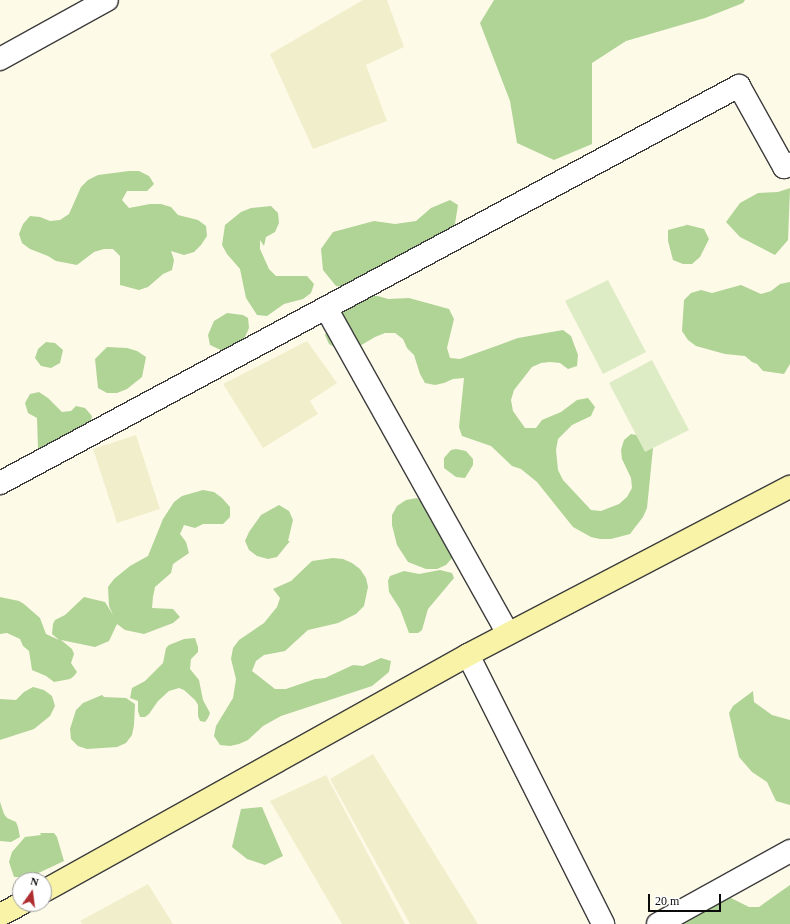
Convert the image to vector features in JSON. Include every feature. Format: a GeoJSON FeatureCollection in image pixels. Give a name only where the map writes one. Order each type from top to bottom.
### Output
{"type":"FeatureCollection","features":[{"type":"Feature","properties":{"kind":"street"},"geometry":{"type":"LineString","coordinates":[[0,59],[107,0]]}},
{"type":"Feature","properties":{"kind":"street"},"geometry":{"type":"LineString","coordinates":[[0,483],[739,86],[784,167],[790,164]]}},
{"type":"Feature","properties":{"kind":"street"},"geometry":{"type":"LineString","coordinates":[[326,308],[508,634]]}},
{"type":"Feature","properties":{"kind":"street"},"geometry":{"type":"LineString","coordinates":[[52,887],[468,655],[790,487]]}},
{"type":"Feature","properties":{"kind":"street"},"geometry":{"type":"LineString","coordinates":[[468,655],[603,924]]}},
{"type":"Feature","properties":{"kind":"street"},"geometry":{"type":"LineString","coordinates":[[658,924],[790,850]]}},
{"type":"Feature","properties":{"kind":"street"},"geometry":{"type":"LineString","coordinates":[[0,916],[12,909]]}},
{"type":"Feature","properties":{"kind":"shaded area"},"geometry":{"type":"Polygon","coordinates":[[[363,0],[387,0],[404,47],[366,65],[387,121],[313,149],[270,54],[363,0]]]}},
{"type":"Feature","properties":{"kind":"shaded area"},"geometry":{"type":"Polygon","coordinates":[[[307,341],[337,383],[310,401],[318,414],[263,448],[223,384],[307,341]]]}},
{"type":"Feature","properties":{"kind":"shaded area"},"geometry":{"type":"Polygon","coordinates":[[[136,435],[160,509],[117,523],[93,449],[136,435]]]}},
{"type":"Feature","properties":{"kind":"shaded area"},"geometry":{"type":"Polygon","coordinates":[[[373,754],[478,924],[410,924],[330,779],[373,754]]]}},
{"type":"Feature","properties":{"kind":"shaded area"},"geometry":{"type":"Polygon","coordinates":[[[326,775],[405,924],[342,924],[270,801],[326,775]]]}},
{"type":"Feature","properties":{"kind":"shaded area"},"geometry":{"type":"Polygon","coordinates":[[[148,884],[173,924],[82,924],[80,921],[148,884]]]}},
{"type":"Feature","properties":{"kind":"green space"},"geometry":{"type":"Polygon","coordinates":[[[494,0],[745,0],[743,3],[705,18],[626,41],[592,63],[592,144],[554,160],[517,143],[510,101],[480,23],[494,0]]]}},
{"type":"Feature","properties":{"kind":"green space"},"geometry":{"type":"Polygon","coordinates":[[[139,171],[149,176],[154,184],[147,191],[127,191],[122,200],[129,208],[150,204],[161,204],[171,207],[178,215],[198,220],[206,226],[207,236],[201,245],[194,252],[184,255],[171,251],[174,260],[172,270],[163,274],[148,287],[139,290],[120,285],[120,256],[113,249],[104,249],[94,252],[77,265],[56,261],[30,249],[22,243],[19,234],[23,224],[30,216],[40,217],[50,221],[60,220],[69,214],[81,187],[88,180],[98,175],[139,171]]]}},
{"type":"Feature","properties":{"kind":"green space"},"geometry":{"type":"Polygon","coordinates":[[[790,188],[788,240],[775,255],[740,237],[726,222],[740,203],[758,193],[778,192],[790,188]]]}},
{"type":"Feature","properties":{"kind":"green space"},"geometry":{"type":"Polygon","coordinates":[[[450,200],[458,205],[455,224],[442,240],[355,289],[336,286],[323,270],[321,249],[333,232],[374,221],[395,224],[416,221],[431,208],[450,200]]]}},
{"type":"Feature","properties":{"kind":"green space"},"geometry":{"type":"Polygon","coordinates":[[[271,206],[278,213],[279,223],[275,232],[266,237],[264,246],[260,240],[260,249],[269,269],[276,276],[307,276],[314,284],[311,293],[303,299],[284,304],[267,316],[257,315],[246,298],[240,269],[227,254],[222,245],[225,225],[241,212],[251,208],[271,206]]]}},
{"type":"Feature","properties":{"kind":"green space"},"geometry":{"type":"Polygon","coordinates":[[[684,224],[704,229],[709,239],[700,257],[692,264],[683,264],[673,260],[668,241],[668,230],[687,225],[684,224]]]}},
{"type":"Feature","properties":{"kind":"green space"},"geometry":{"type":"Polygon","coordinates":[[[608,280],[646,352],[603,374],[565,301],[608,280]]]}},
{"type":"Feature","properties":{"kind":"green space"},"geometry":{"type":"Polygon","coordinates":[[[790,282],[790,364],[784,374],[763,371],[757,364],[745,356],[725,354],[696,346],[688,340],[682,331],[684,300],[691,293],[701,290],[712,293],[741,285],[761,294],[771,291],[780,284],[790,282]]]}},
{"type":"Feature","properties":{"kind":"green space"},"geometry":{"type":"Polygon","coordinates":[[[369,296],[378,296],[388,299],[409,298],[449,309],[454,319],[447,348],[450,358],[460,359],[518,338],[563,330],[571,336],[578,355],[577,366],[568,369],[560,363],[550,362],[541,363],[532,367],[514,390],[511,400],[513,411],[525,428],[536,428],[542,420],[561,412],[577,400],[588,398],[595,407],[591,416],[572,425],[558,439],[556,450],[558,470],[563,480],[591,510],[601,511],[619,504],[627,497],[632,488],[631,478],[622,459],[621,450],[624,440],[631,434],[651,438],[653,448],[647,508],[643,517],[630,534],[611,539],[600,539],[591,537],[573,527],[537,482],[521,469],[512,466],[491,446],[462,436],[459,427],[464,378],[453,379],[435,385],[425,383],[420,374],[414,355],[407,348],[403,339],[395,333],[385,333],[358,347],[338,349],[329,344],[325,335],[333,317],[369,296]]]}},
{"type":"Feature","properties":{"kind":"green space"},"geometry":{"type":"Polygon","coordinates":[[[227,313],[243,315],[248,318],[249,328],[245,337],[237,345],[223,351],[210,345],[208,335],[214,321],[227,313]]]}},
{"type":"Feature","properties":{"kind":"green space"},"geometry":{"type":"Polygon","coordinates":[[[46,342],[55,343],[63,350],[60,363],[51,368],[41,366],[35,358],[38,349],[46,342]]]}},
{"type":"Feature","properties":{"kind":"green space"},"geometry":{"type":"Polygon","coordinates":[[[107,347],[127,348],[137,351],[146,357],[142,377],[127,389],[117,393],[107,393],[98,388],[95,359],[107,347]]]}},
{"type":"Feature","properties":{"kind":"green space"},"geometry":{"type":"Polygon","coordinates":[[[652,360],[689,430],[645,452],[609,383],[652,360]]]}},
{"type":"Feature","properties":{"kind":"green space"},"geometry":{"type":"Polygon","coordinates":[[[39,392],[48,398],[62,412],[71,411],[76,406],[85,408],[92,416],[90,426],[45,457],[38,449],[37,418],[28,413],[25,403],[30,394],[39,392]]]}},
{"type":"Feature","properties":{"kind":"green space"},"geometry":{"type":"Polygon","coordinates":[[[456,449],[466,451],[473,459],[473,465],[465,478],[456,477],[444,468],[444,458],[451,450],[456,449]]]}},
{"type":"Feature","properties":{"kind":"green space"},"geometry":{"type":"Polygon","coordinates":[[[203,490],[214,492],[222,498],[230,507],[230,517],[223,524],[203,524],[195,528],[184,525],[180,534],[186,542],[189,553],[173,564],[171,573],[155,587],[153,597],[152,608],[173,609],[180,617],[173,623],[144,634],[125,630],[117,624],[109,641],[95,647],[61,640],[72,649],[74,654],[71,663],[77,672],[70,679],[54,682],[46,676],[32,670],[29,651],[23,646],[20,639],[7,633],[0,634],[0,597],[19,601],[24,604],[40,618],[46,634],[59,640],[52,634],[55,620],[65,615],[84,597],[105,602],[113,615],[109,606],[108,587],[114,579],[130,566],[148,556],[163,519],[174,502],[182,496],[203,490]]]}},
{"type":"Feature","properties":{"kind":"green space"},"geometry":{"type":"Polygon","coordinates":[[[417,498],[442,518],[453,557],[446,565],[437,569],[426,569],[408,562],[397,545],[392,525],[392,515],[397,506],[406,500],[417,498]]]}},
{"type":"Feature","properties":{"kind":"green space"},"geometry":{"type":"Polygon","coordinates":[[[279,505],[289,511],[293,520],[288,541],[290,541],[277,557],[268,559],[257,556],[249,550],[245,541],[249,532],[261,515],[279,505]]]}},
{"type":"Feature","properties":{"kind":"green space"},"geometry":{"type":"Polygon","coordinates":[[[333,558],[343,559],[352,563],[360,569],[366,578],[368,587],[364,606],[356,614],[338,623],[308,630],[285,651],[264,655],[256,661],[252,671],[275,689],[286,689],[315,679],[325,678],[353,665],[363,666],[381,658],[391,661],[389,672],[372,686],[281,716],[263,726],[248,740],[239,744],[230,746],[220,745],[214,736],[216,726],[233,698],[236,679],[231,659],[233,648],[239,640],[264,623],[277,607],[280,598],[273,589],[291,581],[312,561],[333,558]]]}},
{"type":"Feature","properties":{"kind":"green space"},"geometry":{"type":"Polygon","coordinates":[[[440,570],[452,573],[454,578],[428,609],[422,630],[418,633],[409,633],[400,609],[389,592],[388,581],[390,576],[404,571],[419,574],[440,570]]]}},
{"type":"Feature","properties":{"kind":"green space"},"geometry":{"type":"Polygon","coordinates":[[[195,638],[198,652],[191,659],[190,669],[199,680],[203,700],[210,713],[208,718],[205,722],[200,721],[198,716],[198,705],[195,700],[184,690],[179,688],[169,691],[158,701],[149,714],[145,717],[140,717],[138,711],[138,701],[130,698],[132,688],[145,681],[163,663],[166,648],[169,645],[184,639],[195,638]]]}},
{"type":"Feature","properties":{"kind":"green space"},"geometry":{"type":"Polygon","coordinates":[[[33,687],[44,690],[52,696],[55,706],[50,716],[34,729],[0,740],[0,699],[16,700],[24,692],[33,687]]]}},
{"type":"Feature","properties":{"kind":"green space"},"geometry":{"type":"Polygon","coordinates":[[[753,691],[754,702],[772,715],[790,720],[790,805],[776,801],[767,782],[752,772],[739,757],[729,713],[733,706],[753,691]]]}},
{"type":"Feature","properties":{"kind":"green space"},"geometry":{"type":"Polygon","coordinates":[[[102,695],[104,697],[126,698],[135,704],[132,735],[126,743],[117,747],[87,749],[78,746],[71,739],[70,729],[76,710],[83,703],[102,695]]]}},
{"type":"Feature","properties":{"kind":"green space"},"geometry":{"type":"Polygon","coordinates":[[[0,802],[4,814],[7,818],[16,822],[18,827],[20,837],[11,842],[0,841],[0,802]]]}},
{"type":"Feature","properties":{"kind":"green space"},"geometry":{"type":"Polygon","coordinates":[[[262,807],[283,856],[265,865],[247,859],[232,847],[241,809],[262,807]]]}},
{"type":"Feature","properties":{"kind":"green space"},"geometry":{"type":"Polygon","coordinates":[[[40,833],[54,833],[57,837],[64,861],[41,872],[12,872],[9,862],[12,852],[25,837],[41,835],[40,833]]]}},
{"type":"Feature","properties":{"kind":"green space"},"geometry":{"type":"Polygon","coordinates":[[[790,885],[790,924],[654,924],[709,899],[731,898],[749,907],[759,907],[790,885]]]}}]}
